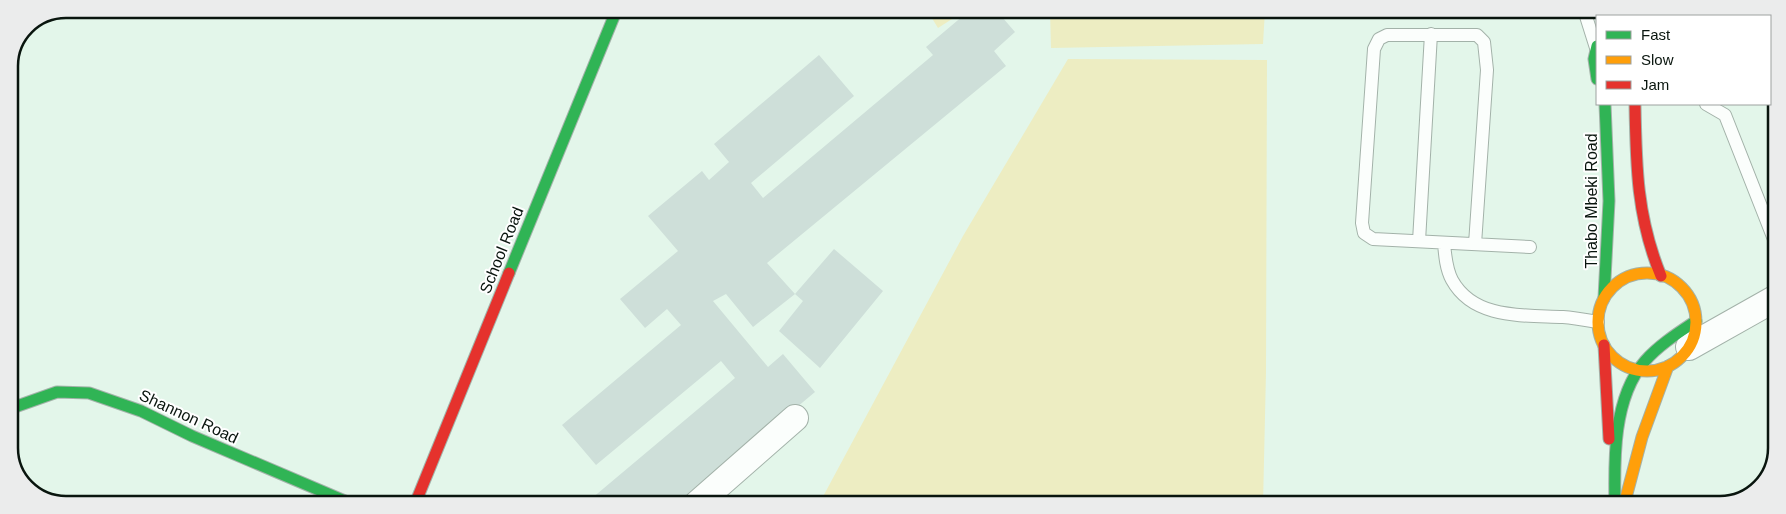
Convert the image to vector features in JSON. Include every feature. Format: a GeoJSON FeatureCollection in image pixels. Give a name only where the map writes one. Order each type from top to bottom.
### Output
{"type":"FeatureCollection","features":[{"type":"Feature","properties":{"kind":"main road","name":"School Road"},"geometry":{"type":"LineString","coordinates":[[418,496],[613,18]]}},
{"type":"Feature","properties":{"kind":"main road"},"geometry":{"type":"LineString","coordinates":[[1596,55],[1594,70],[1596,76]]}},
{"type":"Feature","properties":{"kind":"main road","name":"Thabo Mbeki Road"},"geometry":{"type":"LineString","coordinates":[[1604,298],[1610,254],[1610,186],[1605,105]]}},
{"type":"Feature","properties":{"kind":"main road"},"geometry":{"type":"LineString","coordinates":[[1635,105],[1639,210],[1643,233],[1661,276]]}},
{"type":"Feature","properties":{"kind":"main road"},"geometry":{"type":"LineString","coordinates":[[1604,345],[1611,355],[1623,365],[1638,370],[1654,370],[1668,366],[1680,358],[1689,347],[1696,321],[1692,304],[1682,289],[1668,278],[1638,274],[1624,279],[1612,288],[1604,298],[1598,322],[1604,345],[1606,424],[1614,473],[1615,496]]}},
{"type":"Feature","properties":{"kind":"main road"},"geometry":{"type":"LineString","coordinates":[[1614,473],[1625,403],[1638,370],[1670,338],[1696,321]]}},
{"type":"Feature","properties":{"kind":"main road"},"geometry":{"type":"LineString","coordinates":[[1626,496],[1642,437],[1668,366]]}},
{"type":"Feature","properties":{"kind":"main road","name":"Shannon Road"},"geometry":{"type":"LineString","coordinates":[[18,406],[57,392],[75,391],[98,395],[141,410],[192,436],[333,496]]}},
{"type":"Feature","properties":{"kind":"street"},"geometry":{"type":"LineString","coordinates":[[1696,321],[1730,306],[1768,300]]}},
{"type":"Feature","properties":{"kind":"street"},"geometry":{"type":"LineString","coordinates":[[1689,347],[1768,302]]}},
{"type":"Feature","properties":{"kind":"street"},"geometry":{"type":"LineString","coordinates":[[706,496],[795,418]]}},
{"type":"Feature","properties":{"kind":"lane"},"geometry":{"type":"LineString","coordinates":[[1587,18],[1596,44]]}},
{"type":"Feature","properties":{"kind":"lane"},"geometry":{"type":"LineString","coordinates":[[1419,241],[1431,34]]}},
{"type":"Feature","properties":{"kind":"lane"},"geometry":{"type":"LineString","coordinates":[[1475,244],[1488,55],[1484,42],[1477,35],[1387,35],[1379,39],[1374,50],[1362,223],[1364,233],[1373,239],[1530,247]]}},
{"type":"Feature","properties":{"kind":"lane"},"geometry":{"type":"LineString","coordinates":[[1708,105],[1725,115],[1768,224]]}},
{"type":"Feature","properties":{"kind":"lane"},"geometry":{"type":"LineString","coordinates":[[1444,243],[1446,265],[1452,280],[1464,296],[1477,305],[1497,313],[1566,317],[1598,322]]}},
{"type":"Feature","properties":{"kind":"green space"},"geometry":{"type":"Polygon","coordinates":[[[932,18],[954,18],[938,28],[932,18]]]}},
{"type":"Feature","properties":{"kind":"green space"},"geometry":{"type":"Polygon","coordinates":[[[1050,18],[1265,18],[1263,44],[1051,48],[1050,18]]]}},
{"type":"Feature","properties":{"kind":"green space"},"geometry":{"type":"Polygon","coordinates":[[[1068,59],[1267,60],[1266,372],[1263,496],[823,496],[963,236],[1068,59]]]}},
{"type":"Feature","properties":{"kind":"building"},"geometry":{"type":"Polygon","coordinates":[[[960,18],[1003,18],[1015,32],[994,51],[1006,66],[767,263],[795,294],[753,327],[726,294],[713,301],[768,367],[783,354],[815,392],[691,496],[595,496],[735,378],[721,361],[596,465],[562,425],[681,325],[667,309],[645,328],[620,299],[678,251],[648,216],[702,171],[709,180],[729,162],[714,144],[819,55],[854,96],[751,183],[763,198],[933,55],[926,47],[960,18]]]}},
{"type":"Feature","properties":{"kind":"building"},"geometry":{"type":"Polygon","coordinates":[[[834,249],[883,291],[820,368],[779,331],[803,301],[795,294],[834,249]]]}},
{"type":"Feature","properties":{"kind":"traffic: fast"},"geometry":{"type":"LineString","coordinates":[[509,273],[613,18]]}},
{"type":"Feature","properties":{"kind":"traffic: fast"},"geometry":{"type":"LineString","coordinates":[[1596,50],[1594,59],[1596,72]]}},
{"type":"Feature","properties":{"kind":"traffic: fast"},"geometry":{"type":"LineString","coordinates":[[1604,298],[1609,201],[1605,105]]}},
{"type":"Feature","properties":{"kind":"traffic: fast"},"geometry":{"type":"LineString","coordinates":[[1615,496],[1616,449],[1621,411],[1634,376],[1650,355],[1696,321]]}},
{"type":"Feature","properties":{"kind":"traffic: fast"},"geometry":{"type":"LineString","coordinates":[[18,406],[57,392],[89,393],[141,411],[192,436],[333,496]]}},
{"type":"Feature","properties":{"kind":"traffic: slow"},"geometry":{"type":"LineString","coordinates":[[1647,273],[1666,277],[1681,288],[1692,303],[1696,322],[1692,341],[1681,356],[1666,367],[1647,371],[1628,367],[1613,356],[1602,341],[1598,322],[1602,303],[1613,288],[1628,277],[1647,273]]}},
{"type":"Feature","properties":{"kind":"traffic: slow"},"geometry":{"type":"LineString","coordinates":[[1626,496],[1642,437],[1668,366]]}},
{"type":"Feature","properties":{"kind":"traffic: jam"},"geometry":{"type":"LineString","coordinates":[[1635,105],[1637,170],[1642,212],[1653,255],[1661,276]]}},
{"type":"Feature","properties":{"kind":"traffic: jam"},"geometry":{"type":"LineString","coordinates":[[418,496],[509,273]]}},
{"type":"Feature","properties":{"kind":"traffic: jam"},"geometry":{"type":"LineString","coordinates":[[1604,345],[1609,439]]}}]}
